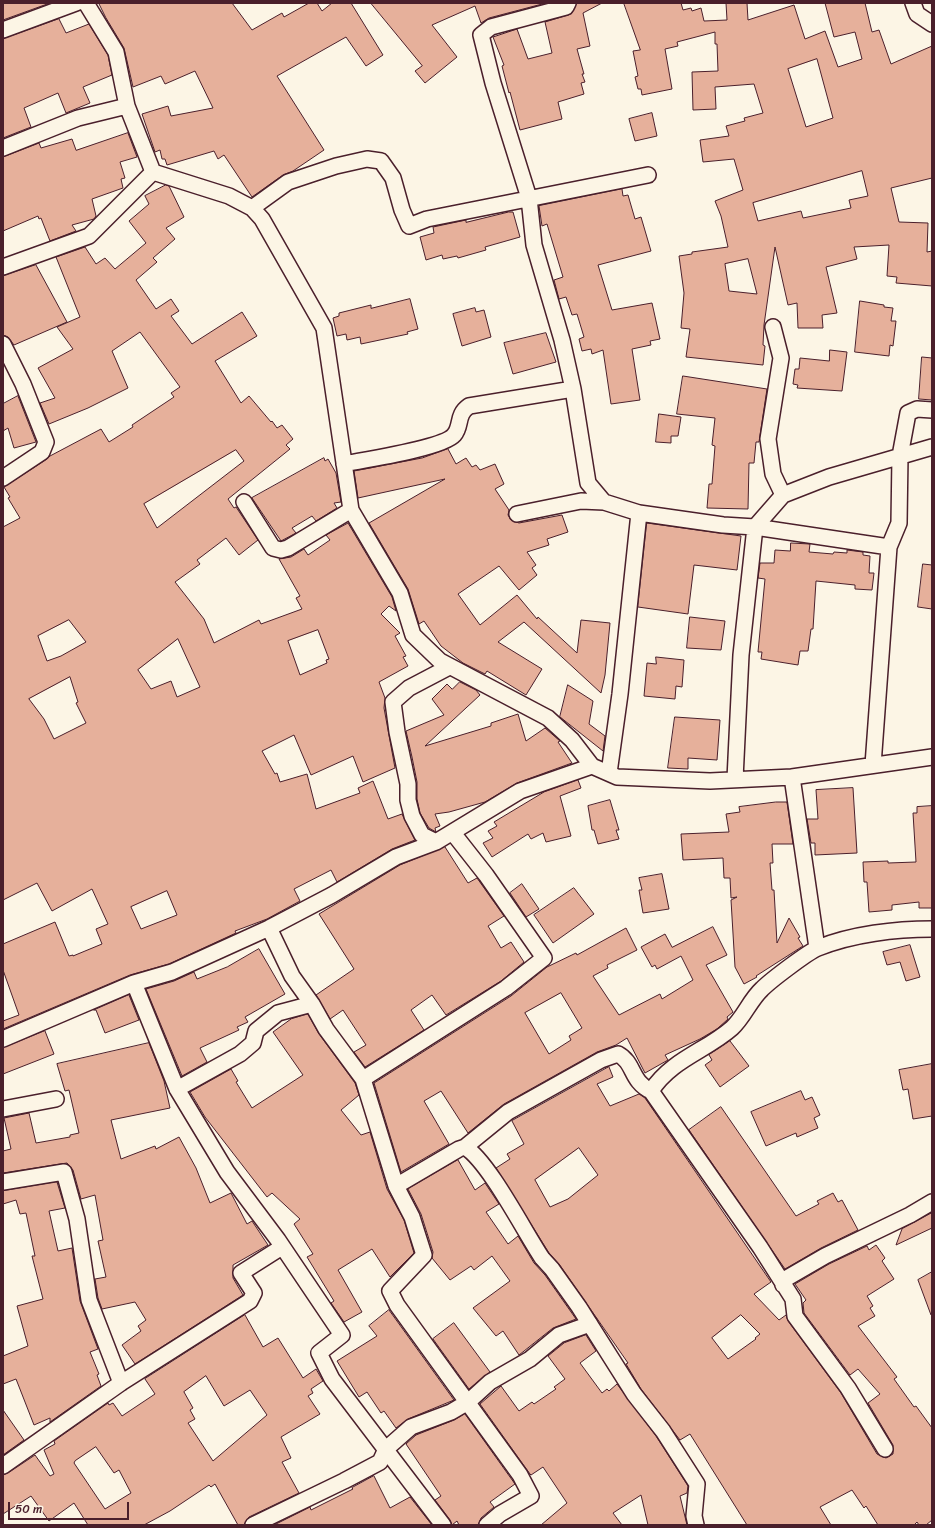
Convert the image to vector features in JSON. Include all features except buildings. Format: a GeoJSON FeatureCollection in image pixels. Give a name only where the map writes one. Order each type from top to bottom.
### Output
{"type":"FeatureCollection","features":[{"type":"Feature","properties":{"kind":"street"},"geometry":{"type":"LineString","coordinates":[[3,30],[76,3]]}},
{"type":"Feature","properties":{"kind":"street"},"geometry":{"type":"LineString","coordinates":[[86,3],[116,52],[127,106],[153,172]]}},
{"type":"Feature","properties":{"kind":"street"},"geometry":{"type":"LineString","coordinates":[[568,3],[566,7],[490,27],[481,35],[493,83],[529,198],[534,245],[557,320],[573,389],[588,483],[604,502]]}},
{"type":"Feature","properties":{"kind":"street"},"geometry":{"type":"LineString","coordinates":[[913,3],[917,14],[932,24]]}},
{"type":"Feature","properties":{"kind":"street"},"geometry":{"type":"LineString","coordinates":[[3,148],[78,118],[127,106]]}},
{"type":"Feature","properties":{"kind":"street"},"geometry":{"type":"LineString","coordinates":[[252,208],[288,182],[336,166],[367,159],[381,161],[393,178],[402,210],[409,226],[427,219],[648,175]]}},
{"type":"Feature","properties":{"kind":"street"},"geometry":{"type":"LineString","coordinates":[[153,172],[229,196],[252,208],[262,219],[324,328],[351,510],[400,593],[413,635],[440,661],[548,718],[572,740],[592,766],[618,777],[710,781],[792,777],[932,757]]}},
{"type":"Feature","properties":{"kind":"street"},"geometry":{"type":"LineString","coordinates":[[3,267],[89,236],[153,172]]}},
{"type":"Feature","properties":{"kind":"street"},"geometry":{"type":"LineString","coordinates":[[773,327],[781,358],[768,439],[772,474],[783,495]]}},
{"type":"Feature","properties":{"kind":"street"},"geometry":{"type":"LineString","coordinates":[[3,344],[23,384],[46,442],[42,452],[3,478]]}},
{"type":"Feature","properties":{"kind":"street"},"geometry":{"type":"LineString","coordinates":[[344,464],[422,448],[449,439],[457,430],[462,411],[469,406],[573,389]]}},
{"type":"Feature","properties":{"kind":"street"},"geometry":{"type":"LineString","coordinates":[[873,765],[889,547],[899,523],[900,456],[908,413],[917,409],[932,410]]}},
{"type":"Feature","properties":{"kind":"street"},"geometry":{"type":"LineString","coordinates":[[735,779],[741,655],[754,527],[783,495],[829,477],[932,447]]}},
{"type":"Feature","properties":{"kind":"street"},"geometry":{"type":"LineString","coordinates":[[517,514],[582,501],[604,502],[639,513],[723,525],[754,527],[889,547]]}},
{"type":"Feature","properties":{"kind":"street"},"geometry":{"type":"LineString","coordinates":[[244,502],[272,548],[281,550],[288,548],[351,510]]}},
{"type":"Feature","properties":{"kind":"street"},"geometry":{"type":"LineString","coordinates":[[609,774],[620,694],[639,513]]}},
{"type":"Feature","properties":{"kind":"street"},"geometry":{"type":"LineString","coordinates":[[436,842],[422,835],[412,816],[408,800],[408,784],[397,732],[393,702],[409,688],[449,667]]}},
{"type":"Feature","properties":{"kind":"street"},"geometry":{"type":"LineString","coordinates":[[3,1038],[134,983],[172,972],[269,928],[332,895],[396,857],[436,842],[453,833],[520,791],[592,766]]}},
{"type":"Feature","properties":{"kind":"street"},"geometry":{"type":"LineString","coordinates":[[792,777],[817,948]]}},
{"type":"Feature","properties":{"kind":"street"},"geometry":{"type":"LineString","coordinates":[[363,1079],[506,988],[544,958],[486,874],[453,833]]}},
{"type":"Feature","properties":{"kind":"street"},"geometry":{"type":"LineString","coordinates":[[269,928],[292,976],[312,1004],[326,1029],[363,1079],[396,1186],[412,1217],[424,1255],[390,1291],[397,1305],[520,1475],[531,1496],[500,1514],[487,1525]]}},
{"type":"Feature","properties":{"kind":"street"},"geometry":{"type":"LineString","coordinates":[[651,1090],[660,1078],[682,1060],[733,1027],[761,989],[817,948],[836,942],[898,929],[932,929]]}},
{"type":"Feature","properties":{"kind":"street"},"geometry":{"type":"LineString","coordinates":[[134,983],[177,1088],[228,1172],[282,1247],[342,1335],[319,1353],[332,1378],[443,1525]]}},
{"type":"Feature","properties":{"kind":"street"},"geometry":{"type":"LineString","coordinates":[[177,1088],[240,1054],[253,1043],[256,1031],[278,1013],[312,1004]]}},
{"type":"Feature","properties":{"kind":"street"},"geometry":{"type":"LineString","coordinates":[[396,1186],[465,1147],[508,1112],[601,1060],[618,1054],[624,1057],[639,1084],[651,1090],[760,1247],[793,1299],[795,1316],[848,1388],[885,1449]]}},
{"type":"Feature","properties":{"kind":"street"},"geometry":{"type":"LineString","coordinates":[[3,1109],[56,1099]]}},
{"type":"Feature","properties":{"kind":"street"},"geometry":{"type":"LineString","coordinates":[[465,1147],[471,1151],[491,1177],[533,1245],[552,1269],[590,1324],[634,1394],[663,1431],[697,1484],[694,1516],[696,1525]]}},
{"type":"Feature","properties":{"kind":"street"},"geometry":{"type":"LineString","coordinates":[[3,1182],[64,1172],[77,1219],[88,1300],[121,1383]]}},
{"type":"Feature","properties":{"kind":"street"},"geometry":{"type":"LineString","coordinates":[[783,1285],[787,1278],[819,1260],[910,1215],[932,1202]]}},
{"type":"Feature","properties":{"kind":"street"},"geometry":{"type":"LineString","coordinates":[[3,1466],[121,1383],[250,1301],[254,1293],[241,1273],[282,1247]]}},
{"type":"Feature","properties":{"kind":"street"},"geometry":{"type":"LineString","coordinates":[[253,1525],[380,1462],[386,1449],[411,1427],[450,1412],[468,1402],[490,1382],[530,1359],[559,1335],[590,1324]]}}]}
